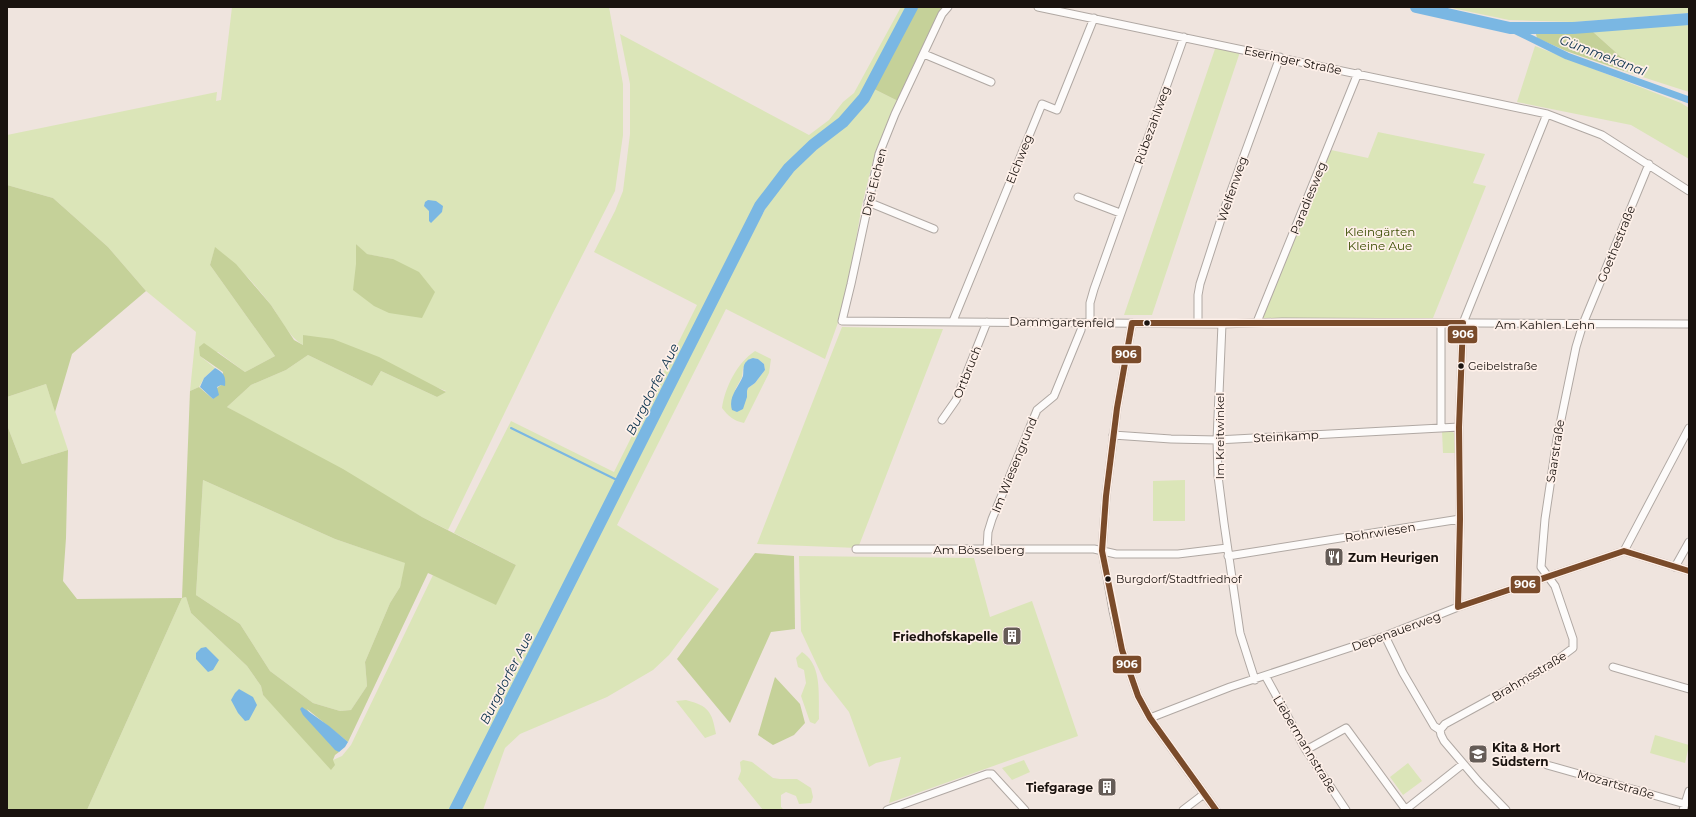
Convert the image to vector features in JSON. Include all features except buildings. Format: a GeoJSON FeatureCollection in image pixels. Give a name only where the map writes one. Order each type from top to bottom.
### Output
{"type":"FeatureCollection","features":[{"type":"Feature","properties":{"kind":"street","name":"Drei Eichen"},"geometry":{"type":"LineString","coordinates":[[842,321],[879,154],[895,114],[942,14],[948,7]]}},
{"type":"Feature","properties":{"kind":"street","name":"Eseringer Straße"},"geometry":{"type":"LineString","coordinates":[[1038,7],[1358,73],[1547,114],[1602,135],[1689,191]]}},
{"type":"Feature","properties":{"kind":"street","name":"Elchweg"},"geometry":{"type":"LineString","coordinates":[[953,322],[1042,104],[1057,110],[1094,18]]}},
{"type":"Feature","properties":{"kind":"street","name":"Rübezahlweg"},"geometry":{"type":"LineString","coordinates":[[1086,323],[1094,289],[1120,213],[1184,37]]}},
{"type":"Feature","properties":{"kind":"street"},"geometry":{"type":"LineString","coordinates":[[924,54],[992,82]]}},
{"type":"Feature","properties":{"kind":"street","name":"Welfenweg"},"geometry":{"type":"LineString","coordinates":[[1198,324],[1198,295],[1200,284],[1224,210],[1280,57]]}},
{"type":"Feature","properties":{"kind":"street","name":"Paradiesweg"},"geometry":{"type":"LineString","coordinates":[[1257,322],[1358,73]]}},
{"type":"Feature","properties":{"kind":"street"},"geometry":{"type":"LineString","coordinates":[[1458,607],[1460,519],[1459,427],[1463,323],[1547,114]]}},
{"type":"Feature","properties":{"kind":"street","name":"Goethestraße"},"geometry":{"type":"LineString","coordinates":[[1583,324],[1649,164]]}},
{"type":"Feature","properties":{"kind":"street"},"geometry":{"type":"LineString","coordinates":[[1078,197],[1120,213]]}},
{"type":"Feature","properties":{"kind":"street"},"geometry":{"type":"LineString","coordinates":[[868,202],[934,229]]}},
{"type":"Feature","properties":{"kind":"street","name":"Dammgartenfeld"},"geometry":{"type":"LineString","coordinates":[[842,321],[1198,324],[1282,322]]}},
{"type":"Feature","properties":{"kind":"street","name":"Ortbruch"},"geometry":{"type":"LineString","coordinates":[[942,420],[956,400],[987,322]]}},
{"type":"Feature","properties":{"kind":"street","name":"Am Kahlen Lehn"},"geometry":{"type":"LineString","coordinates":[[1282,322],[1689,324]]}},
{"type":"Feature","properties":{"kind":"street","name":"Im Wiesengrund"},"geometry":{"type":"LineString","coordinates":[[988,549],[988,532],[992,519],[1025,434],[1037,410],[1054,396],[1081,330],[1086,323]]}},
{"type":"Feature","properties":{"kind":"street"},"geometry":{"type":"LineString","coordinates":[[1132,323],[1113,435],[1106,496],[1102,551],[1122,650],[1138,696],[1150,718],[1216,810]]}},
{"type":"Feature","properties":{"kind":"street"},"geometry":{"type":"LineString","coordinates":[[1441,323],[1441,428]]}},
{"type":"Feature","properties":{"kind":"street","name":"Im Kreitwinkel"},"geometry":{"type":"LineString","coordinates":[[1222,324],[1217,440],[1218,476],[1240,633],[1254,680]]}},
{"type":"Feature","properties":{"kind":"street","name":"Saarstraße"},"geometry":{"type":"LineString","coordinates":[[1549,577],[1541,567],[1552,471],[1571,366],[1583,324]]}},
{"type":"Feature","properties":{"kind":"street","name":"Steinkamp"},"geometry":{"type":"LineString","coordinates":[[1113,435],[1171,440],[1217,440],[1459,427]]}},
{"type":"Feature","properties":{"kind":"street"},"geometry":{"type":"LineString","coordinates":[[1689,428],[1624,552],[1689,571]]}},
{"type":"Feature","properties":{"kind":"street","name":"Rohrwiesen"},"geometry":{"type":"LineString","coordinates":[[1228,556],[1460,519]]}},
{"type":"Feature","properties":{"kind":"street"},"geometry":{"type":"LineString","coordinates":[[1675,567],[1689,542]]}},
{"type":"Feature","properties":{"kind":"street","name":"Am Bösselberg"},"geometry":{"type":"LineString","coordinates":[[856,549],[1094,549],[1116,554],[1178,554],[1227,548]]}},
{"type":"Feature","properties":{"kind":"street","name":"Depenauerweg"},"geometry":{"type":"LineString","coordinates":[[1150,718],[1230,687],[1266,677],[1385,636],[1458,607],[1624,552]]}},
{"type":"Feature","properties":{"kind":"street","name":"Brahmsstraße"},"geometry":{"type":"LineString","coordinates":[[1440,730],[1445,724],[1520,683],[1553,663],[1573,648],[1573,639],[1555,586],[1549,577]]}},
{"type":"Feature","properties":{"kind":"street"},"geometry":{"type":"LineString","coordinates":[[1385,636],[1418,700],[1434,726],[1440,730],[1440,735],[1444,741],[1463,764],[1506,810]]}},
{"type":"Feature","properties":{"kind":"street"},"geometry":{"type":"LineString","coordinates":[[1613,667],[1689,689]]}},
{"type":"Feature","properties":{"kind":"street","name":"Liebermannstraße"},"geometry":{"type":"LineString","coordinates":[[1266,677],[1306,750],[1346,810]]}},
{"type":"Feature","properties":{"kind":"street"},"geometry":{"type":"LineString","coordinates":[[1306,750],[1346,728],[1406,810],[1463,764]]}},
{"type":"Feature","properties":{"kind":"street","name":"Mozartstraße"},"geometry":{"type":"LineString","coordinates":[[1547,765],[1684,807]]}},
{"type":"Feature","properties":{"kind":"street"},"geometry":{"type":"LineString","coordinates":[[887,810],[987,774],[992,774],[1024,810]]}},
{"type":"Feature","properties":{"kind":"street"},"geometry":{"type":"LineString","coordinates":[[1684,807],[1689,790]]}},
{"type":"Feature","properties":{"kind":"street"},"geometry":{"type":"LineString","coordinates":[[1182,810],[1204,794]]}},
{"type":"Feature","properties":{"kind":"green space"},"geometry":{"type":"Polygon","coordinates":[[[232,7],[609,7],[623,84],[623,135],[615,191],[552,315],[448,530],[422,517],[227,407],[251,385],[286,370],[308,355],[372,386],[381,371],[437,397],[446,391],[303,335],[303,345],[293,337],[271,305],[252,282],[238,267],[215,248],[210,265],[275,356],[245,372],[218,352],[200,356],[215,368],[204,378],[199,387],[190,391],[196,332],[146,291],[108,247],[53,198],[7,185],[7,135],[217,92],[216,101],[221,100],[232,7]],[[356,244],[356,264],[393,259],[366,254],[356,244]]]}},
{"type":"Feature","properties":{"kind":"green space"},"geometry":{"type":"Polygon","coordinates":[[[901,7],[909,7],[862,96],[842,119],[812,142],[787,166],[758,205],[452,810],[87,810],[182,598],[186,597],[191,613],[247,666],[261,686],[263,695],[333,760],[342,756],[351,745],[433,575],[496,604],[516,565],[454,533],[511,421],[614,472],[697,305],[594,252],[615,211],[623,191],[630,134],[630,84],[620,34],[809,135],[829,120],[843,102],[854,93],[901,7]]]}},
{"type":"Feature","properties":{"kind":"green space"},"geometry":{"type":"Polygon","coordinates":[[[916,7],[943,7],[900,102],[874,89],[916,7]]]}},
{"type":"Feature","properties":{"kind":"green space"},"geometry":{"type":"Polygon","coordinates":[[[1447,7],[1689,7],[1689,13],[1573,22],[1509,20],[1447,7]]]}},
{"type":"Feature","properties":{"kind":"green space"},"geometry":{"type":"Polygon","coordinates":[[[1689,22],[1689,92],[1624,71],[1626,59],[1621,57],[1592,31],[1689,22]]]}},
{"type":"Feature","properties":{"kind":"green space"},"geometry":{"type":"Polygon","coordinates":[[[1535,30],[1592,31],[1621,57],[1626,59],[1624,71],[1566,51],[1537,38],[1535,30]]]}},
{"type":"Feature","properties":{"kind":"green space"},"geometry":{"type":"Polygon","coordinates":[[[1216,46],[1240,52],[1152,315],[1124,315],[1216,46]]]}},
{"type":"Feature","properties":{"kind":"green space"},"geometry":{"type":"Polygon","coordinates":[[[1535,46],[1681,103],[1689,108],[1689,159],[1631,125],[1517,102],[1535,46]]]}},
{"type":"Feature","properties":{"kind":"green space"},"geometry":{"type":"Polygon","coordinates":[[[874,89],[900,102],[875,153],[862,205],[845,303],[825,359],[726,309],[617,525],[719,589],[669,655],[653,670],[607,697],[520,734],[505,748],[483,810],[459,810],[715,303],[769,202],[795,167],[846,123],[874,89]]]}},
{"type":"Feature","properties":{"kind":"green space","name":"Kleingärten Kleine Aue"},"geometry":{"type":"Polygon","coordinates":[[[1378,132],[1485,154],[1473,183],[1486,186],[1433,318],[1262,318],[1331,150],[1368,158],[1378,132]]]}},
{"type":"Feature","properties":{"kind":"green space"},"geometry":{"type":"Polygon","coordinates":[[[7,185],[53,198],[108,247],[146,291],[72,354],[55,412],[46,384],[7,397],[7,185]]]}},
{"type":"Feature","properties":{"kind":"green space"},"geometry":{"type":"Polygon","coordinates":[[[356,244],[367,254],[393,259],[419,272],[435,292],[422,318],[389,313],[374,306],[353,290],[356,264],[356,244]]]}},
{"type":"Feature","properties":{"kind":"green space"},"geometry":{"type":"Polygon","coordinates":[[[215,247],[236,264],[271,305],[294,340],[303,345],[303,335],[333,339],[379,357],[446,392],[437,397],[381,371],[372,386],[308,355],[286,370],[251,385],[227,407],[343,469],[422,517],[516,565],[496,605],[428,573],[348,742],[307,709],[330,744],[339,752],[335,755],[333,760],[335,765],[331,770],[263,695],[261,686],[247,666],[191,613],[186,597],[182,598],[190,391],[199,387],[213,399],[217,388],[221,385],[223,372],[200,356],[199,347],[204,343],[245,372],[275,356],[210,265],[215,247]],[[203,480],[196,595],[240,624],[270,671],[313,703],[340,711],[351,710],[367,686],[365,662],[390,603],[400,587],[405,563],[335,539],[203,480]]]}},
{"type":"Feature","properties":{"kind":"green space"},"geometry":{"type":"Polygon","coordinates":[[[842,327],[943,329],[858,548],[757,544],[842,327]]]}},
{"type":"Feature","properties":{"kind":"green space"},"geometry":{"type":"Polygon","coordinates":[[[755,351],[771,359],[769,373],[744,423],[732,418],[722,408],[726,392],[733,376],[737,369],[755,351]],[[753,358],[743,368],[742,377],[735,390],[747,391],[765,370],[764,364],[758,359],[753,358]]]}},
{"type":"Feature","properties":{"kind":"green space"},"geometry":{"type":"Polygon","coordinates":[[[46,384],[68,450],[22,464],[7,425],[7,397],[46,384]]]}},
{"type":"Feature","properties":{"kind":"green space"},"geometry":{"type":"Polygon","coordinates":[[[7,425],[22,464],[68,450],[66,538],[63,581],[77,599],[182,598],[87,810],[7,810],[7,425]]]}},
{"type":"Feature","properties":{"kind":"green space"},"geometry":{"type":"Polygon","coordinates":[[[1442,431],[1451,431],[1454,433],[1455,453],[1443,453],[1442,431]]]}},
{"type":"Feature","properties":{"kind":"green space"},"geometry":{"type":"Polygon","coordinates":[[[203,480],[335,539],[406,563],[400,587],[390,603],[365,662],[367,686],[351,710],[340,711],[313,703],[270,671],[240,624],[196,595],[203,480]]]}},
{"type":"Feature","properties":{"kind":"green space"},"geometry":{"type":"Polygon","coordinates":[[[1185,480],[1185,521],[1153,521],[1153,481],[1185,480]]]}},
{"type":"Feature","properties":{"kind":"green space"},"geometry":{"type":"Polygon","coordinates":[[[755,553],[794,556],[795,629],[771,632],[730,723],[677,659],[755,553]]]}},
{"type":"Feature","properties":{"kind":"green space"},"geometry":{"type":"Polygon","coordinates":[[[799,556],[974,558],[990,617],[1032,601],[1078,736],[889,803],[901,757],[876,763],[869,767],[849,712],[824,680],[801,631],[799,556]]]}},
{"type":"Feature","properties":{"kind":"green space"},"geometry":{"type":"Polygon","coordinates":[[[802,652],[809,658],[813,665],[818,682],[819,719],[815,724],[810,722],[801,696],[806,683],[804,670],[798,667],[796,658],[802,652]]]}},
{"type":"Feature","properties":{"kind":"green space"},"geometry":{"type":"Polygon","coordinates":[[[775,677],[800,704],[805,723],[794,735],[773,745],[758,735],[775,677]]]}},
{"type":"Feature","properties":{"kind":"green space"},"geometry":{"type":"Polygon","coordinates":[[[686,700],[700,705],[708,711],[713,720],[716,734],[705,738],[676,701],[686,700]]]}},
{"type":"Feature","properties":{"kind":"green space"},"geometry":{"type":"Polygon","coordinates":[[[1655,735],[1689,745],[1685,763],[1650,753],[1655,735]]]}},
{"type":"Feature","properties":{"kind":"green space"},"geometry":{"type":"Polygon","coordinates":[[[743,760],[752,762],[773,778],[797,779],[811,788],[813,797],[811,803],[799,804],[796,796],[786,792],[781,795],[781,807],[784,810],[763,810],[738,779],[741,771],[740,762],[743,760]]]}},
{"type":"Feature","properties":{"kind":"green space"},"geometry":{"type":"Polygon","coordinates":[[[1024,760],[1030,772],[1012,780],[1002,768],[1024,760]]]}},
{"type":"Feature","properties":{"kind":"green space"},"geometry":{"type":"Polygon","coordinates":[[[1408,763],[1422,781],[1403,795],[1390,777],[1408,763]]]}},
{"type":"Feature","properties":{"kind":"water"},"geometry":{"type":"Polygon","coordinates":[[[428,200],[436,201],[443,206],[442,212],[431,223],[429,221],[429,211],[424,206],[425,202],[428,200]]]}},
{"type":"Feature","properties":{"kind":"water"},"geometry":{"type":"Polygon","coordinates":[[[753,358],[758,359],[764,364],[765,370],[755,383],[748,388],[743,409],[737,412],[732,410],[732,397],[743,376],[744,364],[753,358]]]}},
{"type":"Feature","properties":{"kind":"water"},"geometry":{"type":"Polygon","coordinates":[[[215,368],[224,375],[225,386],[221,385],[217,387],[219,395],[213,399],[200,387],[204,378],[215,368]]]}},
{"type":"Feature","properties":{"kind":"water"},"geometry":{"type":"Polygon","coordinates":[[[206,647],[219,660],[213,670],[208,672],[196,659],[196,653],[201,648],[206,647]]]}},
{"type":"Feature","properties":{"kind":"water"},"geometry":{"type":"Polygon","coordinates":[[[239,689],[253,697],[257,705],[249,720],[245,721],[238,713],[231,700],[239,689]]]}},
{"type":"Feature","properties":{"kind":"water"},"geometry":{"type":"Polygon","coordinates":[[[302,707],[329,726],[348,742],[345,747],[339,752],[335,750],[303,715],[300,709],[302,707]]]}},
{"type":"Feature","properties":{"kind":"waterway","name":"Burgdorfer Aue"},"geometry":{"type":"LineString","coordinates":[[455,810],[760,206],[789,168],[813,145],[843,122],[864,98],[912,7]]}},
{"type":"Feature","properties":{"kind":"waterway","name":"Burgdorfer Aue"},"geometry":{"type":"LineString","coordinates":[[1416,7],[1510,28],[1573,28],[1689,19]]}},
{"type":"Feature","properties":{"kind":"waterway","name":"Gümmekanal"},"geometry":{"type":"LineString","coordinates":[[1510,28],[1567,56],[1689,100]]}},
{"type":"Feature","properties":{"kind":"waterway"},"geometry":{"type":"LineString","coordinates":[[511,428],[621,482]]}},
{"type":"Feature","properties":{"kind":"transit line","name":"906"},"geometry":{"type":"LineString","coordinates":[[1216,810],[1150,718],[1138,696],[1122,650],[1102,551],[1106,496],[1117,408],[1132,323],[1463,323],[1459,427],[1460,519],[1458,607],[1624,551],[1689,571]]}},
{"type":"Feature","properties":{"kind":"place","name":"Geibelstraße"},"geometry":{"type":"Point","coordinates":[1461,366]}},
{"type":"Feature","properties":{"kind":"place","name":"Zum Heurigen"},"geometry":{"type":"Point","coordinates":[1334,557]}},
{"type":"Feature","properties":{"kind":"place","name":"Burgdorf/Stadtfriedhof"},"geometry":{"type":"Point","coordinates":[1108,579]}},
{"type":"Feature","properties":{"kind":"place","name":"Friedhofskapelle"},"geometry":{"type":"Point","coordinates":[1012,636]}},
{"type":"Feature","properties":{"kind":"place","name":"Kita & Hort Südstern"},"geometry":{"type":"Point","coordinates":[1478,754]}},
{"type":"Feature","properties":{"kind":"place","name":"Tiefgarage"},"geometry":{"type":"Point","coordinates":[1107,787]}}]}
